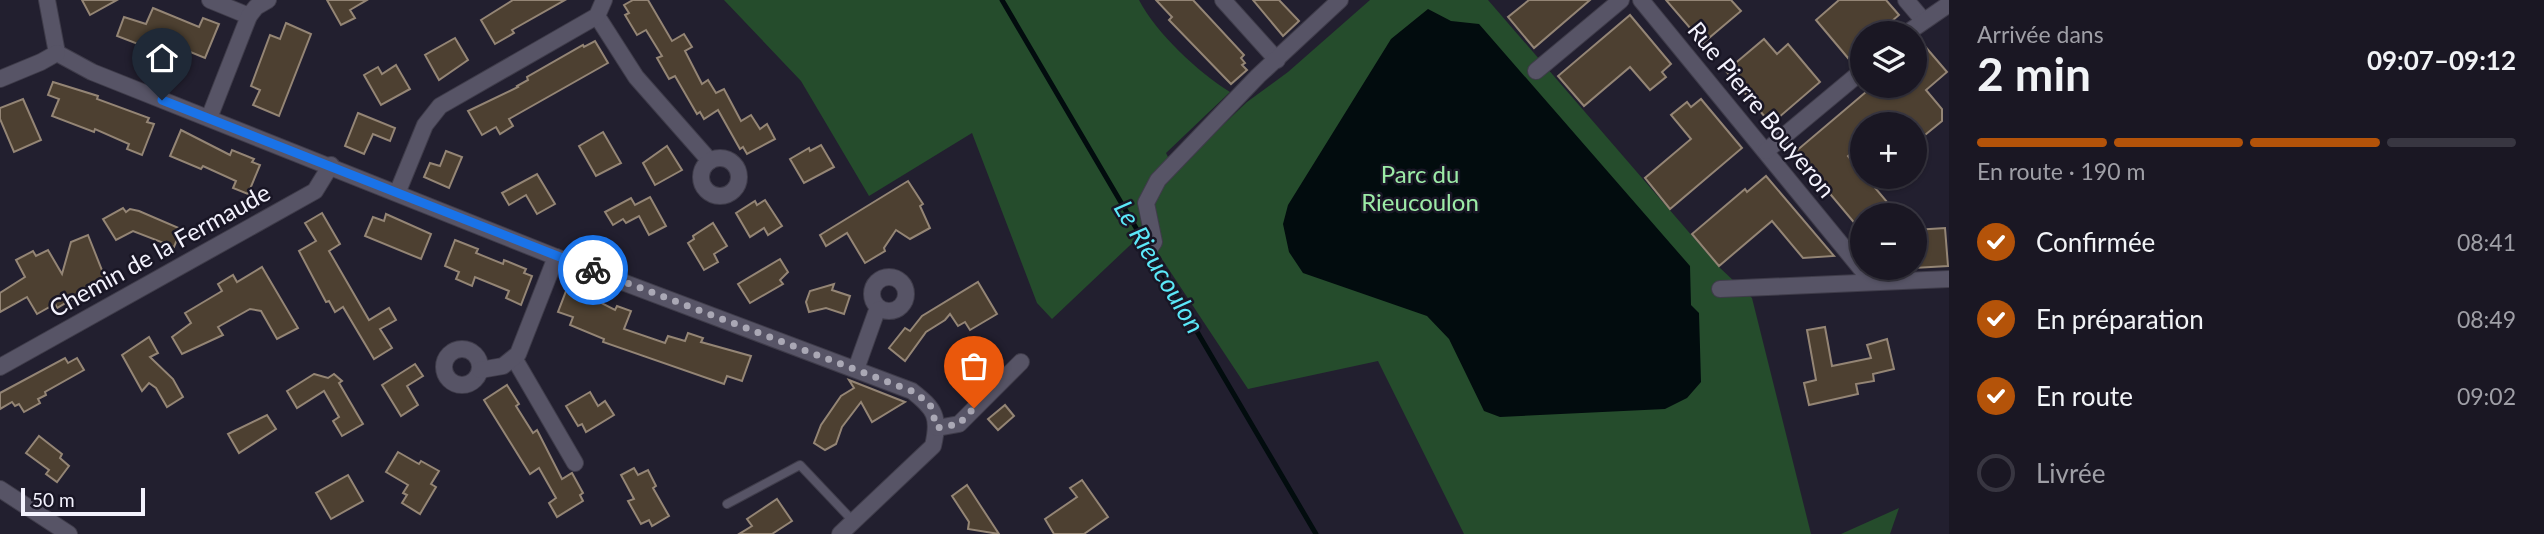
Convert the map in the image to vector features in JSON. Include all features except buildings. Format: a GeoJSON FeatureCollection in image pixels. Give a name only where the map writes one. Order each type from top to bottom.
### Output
{"type":"FeatureCollection","features":[{"type":"Feature","properties":{"kind":"street"},"geometry":{"type":"LineString","coordinates":[[47,0],[57,53]]}},
{"type":"Feature","properties":{"kind":"street"},"geometry":{"type":"LineString","coordinates":[[210,0],[249,16]]}},
{"type":"Feature","properties":{"kind":"street"},"geometry":{"type":"LineString","coordinates":[[209,118],[249,16],[256,7],[268,0]]}},
{"type":"Feature","properties":{"kind":"street"},"geometry":{"type":"LineString","coordinates":[[398,191],[425,125],[440,106],[597,16],[604,0]]}},
{"type":"Feature","properties":{"kind":"street"},"geometry":{"type":"LineString","coordinates":[[1223,0],[1277,60]]}},
{"type":"Feature","properties":{"kind":"street"},"geometry":{"type":"LineString","coordinates":[[1152,245],[1146,203],[1158,180],[1258,76],[1340,0]]}},
{"type":"Feature","properties":{"kind":"street"},"geometry":{"type":"LineString","coordinates":[[1536,71],[1622,0]]}},
{"type":"Feature","properties":{"kind":"street","name":"Rue Pierre Bouyeron"},"geometry":{"type":"LineString","coordinates":[[1641,0],[1766,151],[1864,282]]}},
{"type":"Feature","properties":{"kind":"street"},"geometry":{"type":"LineString","coordinates":[[1906,0],[1923,20],[1949,4]]}},
{"type":"Feature","properties":{"kind":"street"},"geometry":{"type":"LineString","coordinates":[[597,16],[636,77],[710,161]]}},
{"type":"Feature","properties":{"kind":"street"},"geometry":{"type":"LineString","coordinates":[[0,79],[57,53]]}},
{"type":"Feature","properties":{"kind":"street"},"geometry":{"type":"LineString","coordinates":[[57,53],[92,72],[398,191],[556,257],[912,391],[930,404],[937,428],[933,446],[840,534]]}},
{"type":"Feature","properties":{"kind":"street"},"geometry":{"type":"LineString","coordinates":[[1766,151],[1850,81]]}},
{"type":"Feature","properties":{"kind":"street","name":"Chemin de la Fermaude"},"geometry":{"type":"LineString","coordinates":[[0,367],[315,191],[331,165]]}},
{"type":"Feature","properties":{"kind":"street"},"geometry":{"type":"LineString","coordinates":[[480,370],[503,366],[518,354],[556,257]]}},
{"type":"Feature","properties":{"kind":"street"},"geometry":{"type":"LineString","coordinates":[[1720,289],[1949,279]]}},
{"type":"Feature","properties":{"kind":"street"},"geometry":{"type":"LineString","coordinates":[[856,369],[876,313],[880,309]]}},
{"type":"Feature","properties":{"kind":"street"},"geometry":{"type":"LineString","coordinates":[[514,358],[575,463]]}},
{"type":"Feature","properties":{"kind":"street"},"geometry":{"type":"LineString","coordinates":[[937,428],[959,424],[1021,362]]}},
{"type":"Feature","properties":{"kind":"street"},"geometry":{"type":"LineString","coordinates":[[0,489],[69,534]]}},
{"type":"Feature","properties":{"kind":"lane"},"geometry":{"type":"LineString","coordinates":[[727,504],[800,465],[853,521]]}},
{"type":"Feature","properties":{"kind":"green space","name":"Parc du Rieucoulon"},"geometry":{"type":"Polygon","coordinates":[[[724,0],[1139,0],[1156,26],[1179,51],[1230,92],[1166,153],[1169,159],[1153,192],[1247,102],[1288,72],[1370,0],[1488,0],[1719,267],[1752,298],[1811,534],[1464,534],[1378,361],[1248,389],[1144,232],[1052,319],[1037,303],[972,133],[869,196],[801,81],[724,0]]]}},
{"type":"Feature","properties":{"kind":"green space"},"geometry":{"type":"Polygon","coordinates":[[[1899,508],[1890,534],[1841,534],[1899,508]]]}},
{"type":"Feature","properties":{"kind":"shaded area"},"geometry":{"type":"Polygon","coordinates":[[[1428,9],[1451,21],[1479,24],[1690,266],[1691,305],[1699,313],[1701,382],[1687,398],[1665,409],[1500,417],[1484,411],[1449,339],[1427,316],[1303,273],[1289,252],[1283,224],[1288,205],[1391,39],[1428,9]]]}},
{"type":"Feature","properties":{"kind":"waterway","name":"Le Rieucoulon"},"geometry":{"type":"LineString","coordinates":[[1002,0],[1316,534]]}},
{"type":"Feature","properties":{"kind":"way so far"},"geometry":{"type":"LineString","coordinates":[[593,270],[912,391],[930,404],[937,428],[959,424],[974,408]]}},
{"type":"Feature","properties":{"kind":"route"},"geometry":{"type":"LineString","coordinates":[[162,100],[593,270]]}}]}
